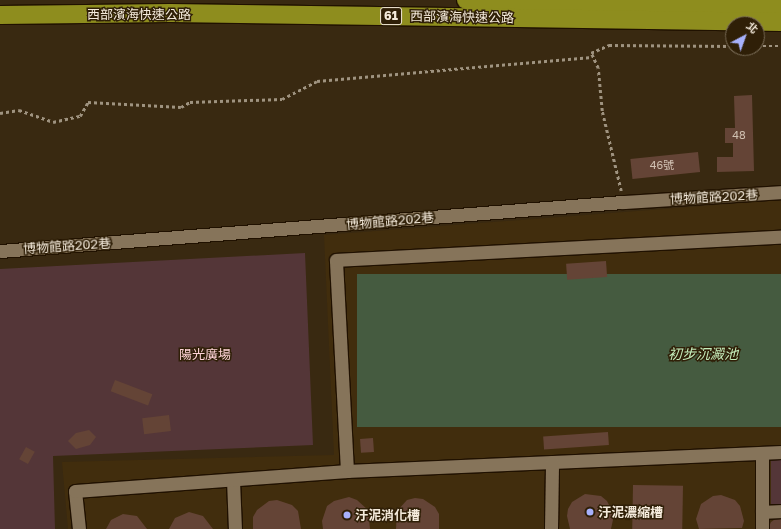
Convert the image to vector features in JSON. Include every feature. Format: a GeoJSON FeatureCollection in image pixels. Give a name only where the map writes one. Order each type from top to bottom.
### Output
{"type":"FeatureCollection","features":[{"type":"Feature","properties":{"kind":"highway","name":"西部濱海快速公路"},"geometry":{"type":"LineString","coordinates":[[466,0],[781,6]]}},
{"type":"Feature","properties":{"kind":"highway","name":"西部濱海快速公路"},"geometry":{"type":"LineString","coordinates":[[1,15],[170,13],[781,22]]}},
{"type":"Feature","properties":{"kind":"lane","name":"博物館路202巷"},"geometry":{"type":"LineString","coordinates":[[0,251],[623,202],[781,192]]}},
{"type":"Feature","properties":{"kind":"lane"},"geometry":{"type":"LineString","coordinates":[[347,471],[336,260],[781,237]]}},
{"type":"Feature","properties":{"kind":"lane"},"geometry":{"type":"LineString","coordinates":[[79,529],[75,490],[347,471],[781,452]]}},
{"type":"Feature","properties":{"kind":"lane"},"geometry":{"type":"LineString","coordinates":[[762,453],[762,529]]}},
{"type":"Feature","properties":{"kind":"lane"},"geometry":{"type":"LineString","coordinates":[[551,529],[552,462]]}},
{"type":"Feature","properties":{"kind":"lane"},"geometry":{"type":"LineString","coordinates":[[233,480],[235,529]]}},
{"type":"Feature","properties":{"kind":"lane"},"geometry":{"type":"LineString","coordinates":[[762,512],[781,511]]}},
{"type":"Feature","properties":{"kind":"path"},"geometry":{"type":"LineString","coordinates":[[623,202],[602,111],[598,68],[591,52],[609,45],[725,46]]}},
{"type":"Feature","properties":{"kind":"path"},"geometry":{"type":"LineString","coordinates":[[765,46],[781,46]]}},
{"type":"Feature","properties":{"kind":"path"},"geometry":{"type":"LineString","coordinates":[[0,113],[19,110],[53,122],[80,116],[88,102],[181,107],[190,102],[282,99],[317,81],[592,57]]}},
{"type":"Feature","properties":{"kind":"shaded area"},"geometry":{"type":"Polygon","coordinates":[[[781,200],[781,529],[68,529],[62,462],[334,455],[324,235],[781,200]]]}},
{"type":"Feature","properties":{"kind":"green space","name":"陽光廣場"},"geometry":{"type":"Polygon","coordinates":[[[305,253],[313,445],[53,456],[55,529],[0,529],[0,269],[305,253]]]}},
{"type":"Feature","properties":{"kind":"green space"},"geometry":{"type":"Polygon","coordinates":[[[771,460],[781,460],[781,504],[771,504],[771,460]]]}},
{"type":"Feature","properties":{"kind":"water","name":"初步沉澱池"},"geometry":{"type":"Polygon","coordinates":[[[357,274],[781,274],[781,427],[357,427],[357,274]]]}},
{"type":"Feature","properties":{"kind":"building"},"geometry":{"type":"Polygon","coordinates":[[[752,95],[754,171],[717,172],[717,157],[733,157],[733,143],[725,143],[725,128],[735,128],[734,96],[752,95]]]}},
{"type":"Feature","properties":{"kind":"building"},"geometry":{"type":"Polygon","coordinates":[[[698,152],[700,172],[632,179],[630,159],[698,152]]]}},
{"type":"Feature","properties":{"kind":"building"},"geometry":{"type":"Polygon","coordinates":[[[606,261],[607,277],[567,280],[566,264],[606,261]]]}},
{"type":"Feature","properties":{"kind":"building"},"geometry":{"type":"Polygon","coordinates":[[[115,380],[152,394],[148,406],[111,391],[115,380]]]}},
{"type":"Feature","properties":{"kind":"building"},"geometry":{"type":"Polygon","coordinates":[[[169,415],[171,431],[144,434],[142,418],[169,415]]]}},
{"type":"Feature","properties":{"kind":"building"},"geometry":{"type":"Polygon","coordinates":[[[89,430],[96,437],[90,445],[76,449],[68,441],[76,433],[89,430]]]}},
{"type":"Feature","properties":{"kind":"building"},"geometry":{"type":"Polygon","coordinates":[[[608,432],[609,445],[544,450],[543,437],[608,432]]]}},
{"type":"Feature","properties":{"kind":"building"},"geometry":{"type":"Polygon","coordinates":[[[373,438],[374,452],[361,453],[360,439],[373,438]]]}},
{"type":"Feature","properties":{"kind":"building"},"geometry":{"type":"Polygon","coordinates":[[[26,447],[35,452],[28,464],[19,459],[26,447]]]}},
{"type":"Feature","properties":{"kind":"building"},"geometry":{"type":"Polygon","coordinates":[[[633,485],[683,486],[682,529],[632,529],[633,485]]]}},
{"type":"Feature","properties":{"kind":"building","name":"汙泥濃縮槽"},"geometry":{"type":"Polygon","coordinates":[[[585,494],[601,496],[607,501],[614,515],[611,529],[570,529],[567,516],[568,509],[572,502],[585,494]]]}},
{"type":"Feature","properties":{"kind":"building","name":"汙泥濃縮槽"},"geometry":{"type":"Polygon","coordinates":[[[721,495],[735,500],[740,506],[744,521],[742,528],[699,529],[696,519],[701,504],[713,496],[721,495]]]}},
{"type":"Feature","properties":{"kind":"building","name":"汙泥消化槽"},"geometry":{"type":"Polygon","coordinates":[[[349,497],[357,500],[368,510],[370,529],[323,529],[322,521],[327,506],[334,501],[349,497]]]}},
{"type":"Feature","properties":{"kind":"building","name":"汙泥消化槽"},"geometry":{"type":"Polygon","coordinates":[[[415,498],[423,499],[435,507],[439,514],[439,529],[396,529],[397,511],[407,500],[415,498]]]}},
{"type":"Feature","properties":{"kind":"building"},"geometry":{"type":"Polygon","coordinates":[[[277,500],[292,505],[298,511],[301,529],[253,529],[253,517],[257,510],[269,501],[277,500]]]}},
{"type":"Feature","properties":{"kind":"building"},"geometry":{"type":"Polygon","coordinates":[[[189,512],[203,516],[213,529],[169,529],[175,518],[189,512]]]}},
{"type":"Feature","properties":{"kind":"building"},"geometry":{"type":"Polygon","coordinates":[[[123,514],[137,516],[147,529],[106,529],[111,520],[123,514]]]}},
{"type":"Feature","properties":{"kind":"building"},"geometry":{"type":"Polygon","coordinates":[[[781,515],[781,529],[768,529],[771,522],[781,515]]]}},
{"type":"Feature","properties":{"kind":"place","name":"汙泥濃縮槽"},"geometry":{"type":"Point","coordinates":[590,512]}},
{"type":"Feature","properties":{"kind":"place","name":"汙泥消化槽"},"geometry":{"type":"Point","coordinates":[347,515]}}]}
